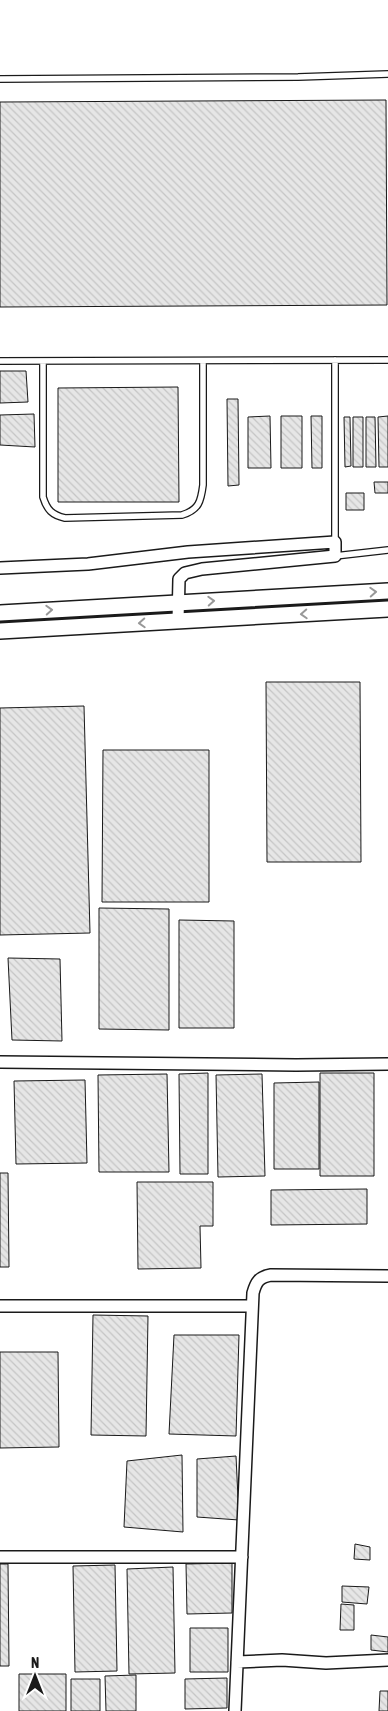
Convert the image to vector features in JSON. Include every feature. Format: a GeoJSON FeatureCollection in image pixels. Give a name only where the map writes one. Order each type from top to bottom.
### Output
{"type":"FeatureCollection","features":[{"type":"Feature","properties":{"kind":"main road"},"geometry":{"type":"LineString","coordinates":[[0,613],[388,591]]}},
{"type":"Feature","properties":{"kind":"main road"},"geometry":{"type":"LineString","coordinates":[[0,631],[388,609]]}},
{"type":"Feature","properties":{"kind":"street"},"geometry":{"type":"LineString","coordinates":[[0,568],[88,564],[188,552],[335,542],[335,556],[202,569],[185,573],[179,579],[178,621]]}},
{"type":"Feature","properties":{"kind":"street"},"geometry":{"type":"LineString","coordinates":[[0,1062],[388,1064]]}},
{"type":"Feature","properties":{"kind":"street"},"geometry":{"type":"LineString","coordinates":[[235,1711],[252,1306],[255,1283],[264,1276],[388,1276]]}},
{"type":"Feature","properties":{"kind":"street"},"geometry":{"type":"LineString","coordinates":[[0,1306],[252,1306]]}},
{"type":"Feature","properties":{"kind":"street"},"geometry":{"type":"LineString","coordinates":[[0,1557],[242,1557]]}},
{"type":"Feature","properties":{"kind":"street"},"geometry":{"type":"LineString","coordinates":[[237,1662],[282,1660],[326,1663],[388,1660]]}},
{"type":"Feature","properties":{"kind":"lane"},"geometry":{"type":"LineString","coordinates":[[0,80],[298,77],[388,74]]}},
{"type":"Feature","properties":{"kind":"lane"},"geometry":{"type":"LineString","coordinates":[[335,360],[335,542]]}},
{"type":"Feature","properties":{"kind":"lane"},"geometry":{"type":"LineString","coordinates":[[0,361],[388,360]]}},
{"type":"Feature","properties":{"kind":"lane"},"geometry":{"type":"LineString","coordinates":[[43,361],[43,497],[46,507],[54,515],[65,518],[182,516],[198,507],[202,499],[203,361]]}},
{"type":"Feature","properties":{"kind":"lane"},"geometry":{"type":"LineString","coordinates":[[335,556],[388,550]]}},
{"type":"Feature","properties":{"kind":"building"},"geometry":{"type":"Polygon","coordinates":[[[386,100],[387,305],[0,307],[0,102],[386,100]]]}},
{"type":"Feature","properties":{"kind":"building"},"geometry":{"type":"Polygon","coordinates":[[[0,371],[26,371],[28,402],[0,403],[0,371]]]}},
{"type":"Feature","properties":{"kind":"building"},"geometry":{"type":"Polygon","coordinates":[[[178,387],[179,502],[58,502],[58,388],[178,387]]]}},
{"type":"Feature","properties":{"kind":"building"},"geometry":{"type":"Polygon","coordinates":[[[227,399],[238,399],[239,485],[228,486],[227,399]]]}},
{"type":"Feature","properties":{"kind":"building"},"geometry":{"type":"Polygon","coordinates":[[[34,414],[35,447],[0,445],[0,415],[34,414]]]}},
{"type":"Feature","properties":{"kind":"building"},"geometry":{"type":"Polygon","coordinates":[[[270,416],[271,468],[248,468],[248,417],[270,416]]]}},
{"type":"Feature","properties":{"kind":"building"},"geometry":{"type":"Polygon","coordinates":[[[281,416],[302,416],[302,468],[281,468],[281,416]]]}},
{"type":"Feature","properties":{"kind":"building"},"geometry":{"type":"Polygon","coordinates":[[[311,416],[322,416],[322,468],[312,468],[311,416]]]}},
{"type":"Feature","properties":{"kind":"building"},"geometry":{"type":"Polygon","coordinates":[[[388,416],[388,467],[379,467],[378,417],[388,416]]]}},
{"type":"Feature","properties":{"kind":"building"},"geometry":{"type":"Polygon","coordinates":[[[344,417],[350,417],[351,466],[345,467],[344,417]]]}},
{"type":"Feature","properties":{"kind":"building"},"geometry":{"type":"Polygon","coordinates":[[[353,417],[363,417],[363,467],[353,467],[353,417]]]}},
{"type":"Feature","properties":{"kind":"building"},"geometry":{"type":"Polygon","coordinates":[[[366,417],[375,417],[376,467],[366,467],[366,417]]]}},
{"type":"Feature","properties":{"kind":"building"},"geometry":{"type":"Polygon","coordinates":[[[374,482],[388,482],[388,493],[375,493],[374,482]]]}},
{"type":"Feature","properties":{"kind":"building"},"geometry":{"type":"Polygon","coordinates":[[[346,493],[364,493],[364,510],[346,510],[346,493]]]}},
{"type":"Feature","properties":{"kind":"building"},"geometry":{"type":"Polygon","coordinates":[[[266,682],[360,682],[361,862],[267,862],[266,682]]]}},
{"type":"Feature","properties":{"kind":"building"},"geometry":{"type":"Polygon","coordinates":[[[84,706],[90,933],[0,935],[0,708],[84,706]]]}},
{"type":"Feature","properties":{"kind":"building"},"geometry":{"type":"Polygon","coordinates":[[[103,750],[209,750],[209,902],[102,902],[103,750]]]}},
{"type":"Feature","properties":{"kind":"building"},"geometry":{"type":"Polygon","coordinates":[[[99,908],[169,909],[169,1030],[99,1029],[99,908]]]}},
{"type":"Feature","properties":{"kind":"building"},"geometry":{"type":"Polygon","coordinates":[[[179,920],[234,921],[234,1028],[179,1028],[179,920]]]}},
{"type":"Feature","properties":{"kind":"building"},"geometry":{"type":"Polygon","coordinates":[[[8,958],[60,959],[62,1041],[12,1040],[8,958]]]}},
{"type":"Feature","properties":{"kind":"building"},"geometry":{"type":"Polygon","coordinates":[[[208,1073],[208,1174],[180,1174],[179,1074],[208,1073]]]}},
{"type":"Feature","properties":{"kind":"building"},"geometry":{"type":"Polygon","coordinates":[[[320,1073],[374,1073],[374,1176],[320,1176],[320,1073]]]}},
{"type":"Feature","properties":{"kind":"building"},"geometry":{"type":"Polygon","coordinates":[[[167,1074],[169,1172],[99,1172],[98,1075],[167,1074]]]}},
{"type":"Feature","properties":{"kind":"building"},"geometry":{"type":"Polygon","coordinates":[[[262,1074],[265,1176],[218,1177],[216,1075],[262,1074]]]}},
{"type":"Feature","properties":{"kind":"building"},"geometry":{"type":"Polygon","coordinates":[[[85,1080],[87,1163],[16,1164],[14,1081],[85,1080]]]}},
{"type":"Feature","properties":{"kind":"building"},"geometry":{"type":"Polygon","coordinates":[[[319,1082],[319,1169],[274,1169],[274,1083],[319,1082]]]}},
{"type":"Feature","properties":{"kind":"building"},"geometry":{"type":"Polygon","coordinates":[[[0,1173],[8,1173],[9,1267],[0,1267],[0,1173]]]}},
{"type":"Feature","properties":{"kind":"building"},"geometry":{"type":"Polygon","coordinates":[[[137,1182],[213,1182],[213,1226],[200,1226],[201,1268],[138,1269],[137,1182]]]}},
{"type":"Feature","properties":{"kind":"building"},"geometry":{"type":"Polygon","coordinates":[[[367,1189],[367,1224],[271,1225],[271,1190],[367,1189]]]}},
{"type":"Feature","properties":{"kind":"building"},"geometry":{"type":"Polygon","coordinates":[[[93,1315],[148,1316],[146,1436],[91,1435],[93,1315]]]}},
{"type":"Feature","properties":{"kind":"building"},"geometry":{"type":"Polygon","coordinates":[[[174,1335],[239,1335],[236,1436],[169,1434],[174,1335]]]}},
{"type":"Feature","properties":{"kind":"building"},"geometry":{"type":"Polygon","coordinates":[[[0,1352],[58,1352],[59,1447],[0,1448],[0,1352]]]}},
{"type":"Feature","properties":{"kind":"building"},"geometry":{"type":"Polygon","coordinates":[[[182,1455],[183,1532],[124,1527],[127,1461],[182,1455]]]}},
{"type":"Feature","properties":{"kind":"building"},"geometry":{"type":"Polygon","coordinates":[[[236,1456],[239,1520],[197,1517],[197,1459],[236,1456]]]}},
{"type":"Feature","properties":{"kind":"building"},"geometry":{"type":"Polygon","coordinates":[[[355,1544],[370,1547],[370,1560],[354,1559],[355,1544]]]}},
{"type":"Feature","properties":{"kind":"building"},"geometry":{"type":"Polygon","coordinates":[[[232,1563],[232,1613],[187,1614],[186,1564],[232,1563]]]}},
{"type":"Feature","properties":{"kind":"building"},"geometry":{"type":"Polygon","coordinates":[[[0,1564],[8,1564],[9,1666],[0,1666],[0,1564]]]}},
{"type":"Feature","properties":{"kind":"building"},"geometry":{"type":"Polygon","coordinates":[[[115,1565],[117,1671],[75,1672],[73,1566],[115,1565]]]}},
{"type":"Feature","properties":{"kind":"building"},"geometry":{"type":"Polygon","coordinates":[[[173,1567],[175,1673],[129,1674],[127,1569],[173,1567]]]}},
{"type":"Feature","properties":{"kind":"building"},"geometry":{"type":"Polygon","coordinates":[[[342,1586],[369,1587],[367,1604],[342,1602],[342,1586]]]}},
{"type":"Feature","properties":{"kind":"building"},"geometry":{"type":"Polygon","coordinates":[[[341,1604],[354,1605],[354,1630],[340,1630],[341,1604]]]}},
{"type":"Feature","properties":{"kind":"building"},"geometry":{"type":"Polygon","coordinates":[[[190,1628],[228,1628],[228,1672],[190,1672],[190,1628]]]}},
{"type":"Feature","properties":{"kind":"building"},"geometry":{"type":"Polygon","coordinates":[[[371,1635],[388,1637],[388,1652],[371,1650],[371,1635]]]}},
{"type":"Feature","properties":{"kind":"building"},"geometry":{"type":"Polygon","coordinates":[[[19,1674],[66,1674],[66,1711],[19,1711],[19,1674]]]}},
{"type":"Feature","properties":{"kind":"building"},"geometry":{"type":"Polygon","coordinates":[[[136,1675],[136,1711],[106,1711],[105,1676],[136,1675]]]}},
{"type":"Feature","properties":{"kind":"building"},"geometry":{"type":"Polygon","coordinates":[[[227,1678],[227,1708],[185,1709],[185,1679],[227,1678]]]}},
{"type":"Feature","properties":{"kind":"building"},"geometry":{"type":"Polygon","coordinates":[[[71,1679],[100,1679],[100,1711],[71,1711],[71,1679]]]}},
{"type":"Feature","properties":{"kind":"building"},"geometry":{"type":"Polygon","coordinates":[[[380,1691],[388,1691],[388,1711],[379,1711],[380,1691]]]}}]}
